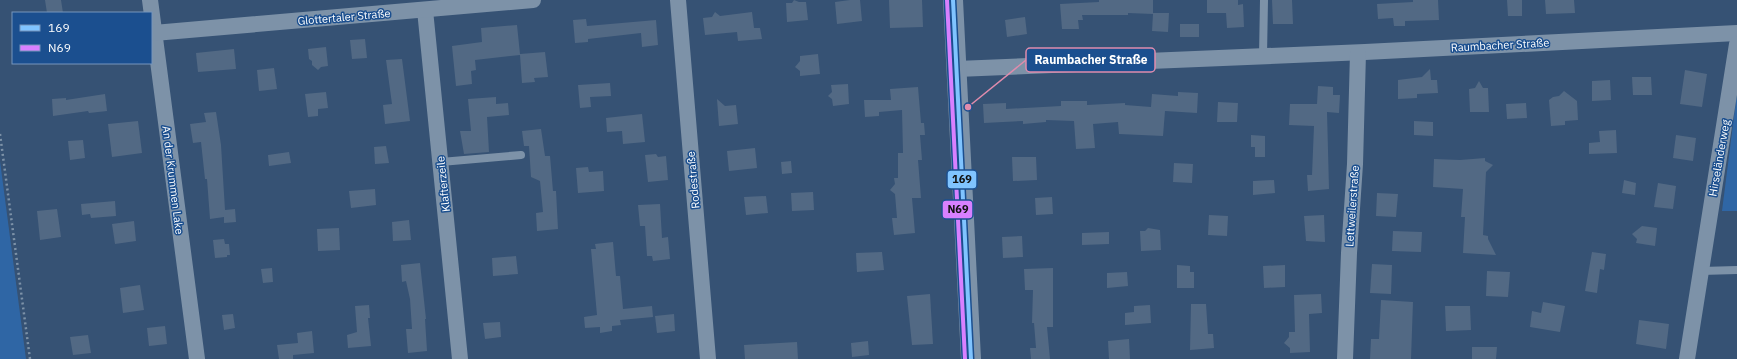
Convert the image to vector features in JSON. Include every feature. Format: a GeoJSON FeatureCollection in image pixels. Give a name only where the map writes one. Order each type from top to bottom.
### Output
{"type":"FeatureCollection","features":[{"type":"Feature","properties":{"kind":"street","name":"An der Krummen Lake"},"geometry":{"type":"LineString","coordinates":[[150,0],[151,12]]}},
{"type":"Feature","properties":{"kind":"street","name":"Glottertaler Straße"},"geometry":{"type":"LineString","coordinates":[[154,33],[533,0]]}},
{"type":"Feature","properties":{"kind":"street","name":"Rodestraße"},"geometry":{"type":"LineString","coordinates":[[678,0],[708,359]]}},
{"type":"Feature","properties":{"kind":"street"},"geometry":{"type":"LineString","coordinates":[[953,0],[971,359]]}},
{"type":"Feature","properties":{"kind":"street","name":"Klafterzeile"},"geometry":{"type":"LineString","coordinates":[[425,10],[460,359]]}},
{"type":"Feature","properties":{"kind":"street","name":"An der Krummen Lake"},"geometry":{"type":"LineString","coordinates":[[152,16],[196,359]]}},
{"type":"Feature","properties":{"kind":"street","name":"Raumbacher Straße"},"geometry":{"type":"LineString","coordinates":[[957,69],[1358,53],[1737,33]]}},
{"type":"Feature","properties":{"kind":"street","name":"Hirseländerweg"},"geometry":{"type":"LineString","coordinates":[[1687,359],[1737,44]]}},
{"type":"Feature","properties":{"kind":"street","name":"Lettweilerstraße"},"geometry":{"type":"LineString","coordinates":[[1345,359],[1349,253],[1355,164],[1358,53]]}},
{"type":"Feature","properties":{"kind":"lane"},"geometry":{"type":"LineString","coordinates":[[1263,56],[1264,0]]}},
{"type":"Feature","properties":{"kind":"lane"},"geometry":{"type":"LineString","coordinates":[[441,162],[521,155]]}},
{"type":"Feature","properties":{"kind":"lane"},"geometry":{"type":"LineString","coordinates":[[1701,271],[1737,270]]}},
{"type":"Feature","properties":{"kind":"path"},"geometry":{"type":"LineString","coordinates":[[0,134],[30,359]]}},
{"type":"Feature","properties":{"kind":"shaded area"},"geometry":{"type":"Polygon","coordinates":[[[1737,93],[1737,211],[1722,211],[1737,93]]]}},
{"type":"Feature","properties":{"kind":"shaded area"},"geometry":{"type":"Polygon","coordinates":[[[0,161],[26,359],[0,359],[0,161]]]}},
{"type":"Feature","properties":{"kind":"building"},"geometry":{"type":"Polygon","coordinates":[[[45,0],[61,0],[63,12],[47,12],[45,0]]]}},
{"type":"Feature","properties":{"kind":"building"},"geometry":{"type":"Polygon","coordinates":[[[794,0],[806,2],[808,20],[787,22],[786,3],[792,3],[794,0]]]}},
{"type":"Feature","properties":{"kind":"building"},"geometry":{"type":"Polygon","coordinates":[[[860,0],[862,21],[837,24],[835,2],[860,0]]]}},
{"type":"Feature","properties":{"kind":"building"},"geometry":{"type":"Polygon","coordinates":[[[889,0],[922,0],[923,27],[890,28],[889,0]]]}},
{"type":"Feature","properties":{"kind":"building"},"geometry":{"type":"Polygon","coordinates":[[[1099,0],[1153,0],[1153,13],[1169,13],[1168,32],[1152,31],[1153,14],[1128,13],[1128,15],[1082,15],[1083,20],[1078,20],[1079,29],[1062,29],[1060,4],[1099,2],[1099,0]]]}},
{"type":"Feature","properties":{"kind":"building"},"geometry":{"type":"Polygon","coordinates":[[[1207,0],[1238,0],[1238,5],[1243,4],[1244,27],[1227,28],[1226,13],[1207,13],[1207,0]]]}},
{"type":"Feature","properties":{"kind":"building"},"geometry":{"type":"Polygon","coordinates":[[[1272,0],[1292,0],[1293,24],[1273,24],[1272,0]]]}},
{"type":"Feature","properties":{"kind":"building"},"geometry":{"type":"Polygon","coordinates":[[[1413,0],[1438,0],[1439,20],[1405,21],[1405,26],[1394,26],[1393,18],[1378,19],[1377,4],[1413,2],[1413,0]]]}},
{"type":"Feature","properties":{"kind":"building"},"geometry":{"type":"Polygon","coordinates":[[[1507,0],[1522,0],[1522,16],[1508,16],[1507,0]]]}},
{"type":"Feature","properties":{"kind":"building"},"geometry":{"type":"Polygon","coordinates":[[[1545,0],[1574,0],[1575,13],[1546,14],[1545,0]]]}},
{"type":"Feature","properties":{"kind":"building"},"geometry":{"type":"Polygon","coordinates":[[[715,12],[720,16],[752,12],[754,28],[760,28],[762,39],[738,41],[737,32],[705,35],[703,18],[712,17],[715,12]]]}},
{"type":"Feature","properties":{"kind":"building"},"geometry":{"type":"Polygon","coordinates":[[[1025,17],[1027,34],[1007,37],[1005,20],[1025,17]]]}},
{"type":"Feature","properties":{"kind":"building"},"geometry":{"type":"Polygon","coordinates":[[[586,19],[587,26],[656,20],[658,45],[642,47],[641,33],[588,39],[588,42],[575,43],[573,20],[586,19]]]}},
{"type":"Feature","properties":{"kind":"building"},"geometry":{"type":"Polygon","coordinates":[[[1180,24],[1199,24],[1199,37],[1180,37],[1180,24]]]}},
{"type":"Feature","properties":{"kind":"building"},"geometry":{"type":"Polygon","coordinates":[[[517,25],[520,54],[545,52],[548,77],[534,78],[535,82],[522,83],[520,55],[475,60],[476,70],[471,71],[472,84],[456,86],[452,46],[482,42],[481,28],[517,25]]]}},
{"type":"Feature","properties":{"kind":"building"},"geometry":{"type":"Polygon","coordinates":[[[365,39],[367,58],[352,59],[350,40],[365,39]]]}},
{"type":"Feature","properties":{"kind":"building"},"geometry":{"type":"Polygon","coordinates":[[[326,47],[328,66],[321,67],[318,70],[312,65],[312,61],[309,59],[308,49],[326,47]]]}},
{"type":"Feature","properties":{"kind":"building"},"geometry":{"type":"Polygon","coordinates":[[[234,49],[236,69],[198,72],[196,53],[234,49]]]}},
{"type":"Feature","properties":{"kind":"building"},"geometry":{"type":"Polygon","coordinates":[[[818,54],[820,74],[800,76],[800,71],[795,67],[800,61],[800,56],[818,54]]]}},
{"type":"Feature","properties":{"kind":"building"},"geometry":{"type":"Polygon","coordinates":[[[402,59],[410,121],[385,124],[383,105],[392,104],[386,60],[402,59]]]}},
{"type":"Feature","properties":{"kind":"building"},"geometry":{"type":"Polygon","coordinates":[[[274,68],[277,89],[259,91],[257,70],[274,68]]]}},
{"type":"Feature","properties":{"kind":"building"},"geometry":{"type":"Polygon","coordinates":[[[1430,69],[1431,80],[1437,80],[1438,93],[1417,94],[1417,98],[1398,99],[1398,80],[1422,77],[1430,69]]]}},
{"type":"Feature","properties":{"kind":"building"},"geometry":{"type":"Polygon","coordinates":[[[1685,70],[1707,74],[1702,107],[1680,104],[1685,70]]]}},
{"type":"Feature","properties":{"kind":"building"},"geometry":{"type":"Polygon","coordinates":[[[1632,77],[1651,77],[1652,95],[1633,95],[1632,77]]]}},
{"type":"Feature","properties":{"kind":"building"},"geometry":{"type":"Polygon","coordinates":[[[1610,80],[1611,100],[1592,101],[1592,81],[1610,80]]]}},
{"type":"Feature","properties":{"kind":"building"},"geometry":{"type":"Polygon","coordinates":[[[1479,81],[1483,88],[1488,88],[1489,112],[1470,112],[1469,89],[1475,88],[1479,81]]]}},
{"type":"Feature","properties":{"kind":"building"},"geometry":{"type":"Polygon","coordinates":[[[610,83],[611,96],[590,97],[591,107],[580,108],[578,85],[610,83]]]}},
{"type":"Feature","properties":{"kind":"building"},"geometry":{"type":"Polygon","coordinates":[[[848,84],[849,104],[833,106],[832,99],[828,96],[832,92],[831,85],[848,84]]]}},
{"type":"Feature","properties":{"kind":"building"},"geometry":{"type":"Polygon","coordinates":[[[1318,86],[1333,87],[1333,95],[1340,95],[1339,113],[1327,112],[1329,189],[1308,191],[1307,175],[1312,175],[1314,126],[1289,125],[1290,104],[1317,104],[1318,86]]]}},
{"type":"Feature","properties":{"kind":"building"},"geometry":{"type":"Polygon","coordinates":[[[918,87],[921,123],[924,123],[925,135],[920,135],[922,160],[918,160],[921,198],[912,198],[915,233],[894,235],[892,218],[897,218],[895,194],[890,190],[895,184],[894,178],[898,178],[898,153],[903,153],[902,110],[879,112],[879,116],[865,117],[864,100],[891,100],[890,89],[918,87]]]}},
{"type":"Feature","properties":{"kind":"building"},"geometry":{"type":"Polygon","coordinates":[[[1564,91],[1577,101],[1578,120],[1565,121],[1565,125],[1551,126],[1549,100],[1553,97],[1559,96],[1564,91]]]}},
{"type":"Feature","properties":{"kind":"building"},"geometry":{"type":"Polygon","coordinates":[[[326,92],[328,108],[318,109],[318,116],[308,117],[305,94],[326,92]]]}},
{"type":"Feature","properties":{"kind":"building"},"geometry":{"type":"Polygon","coordinates":[[[1178,92],[1198,93],[1197,113],[1165,111],[1163,136],[1119,134],[1118,122],[1093,124],[1095,148],[1076,149],[1074,121],[1046,120],[1046,122],[1023,124],[1023,121],[984,123],[983,104],[1006,103],[1006,109],[1061,106],[1061,101],[1087,101],[1087,105],[1125,103],[1125,105],[1151,107],[1152,94],[1178,96],[1178,92]]]}},
{"type":"Feature","properties":{"kind":"building"},"geometry":{"type":"Polygon","coordinates":[[[105,94],[107,111],[89,113],[88,111],[53,116],[52,99],[66,98],[66,100],[105,94]]]}},
{"type":"Feature","properties":{"kind":"building"},"geometry":{"type":"Polygon","coordinates":[[[496,97],[496,104],[508,103],[509,115],[487,117],[489,152],[464,154],[460,131],[471,131],[468,99],[496,97]]]}},
{"type":"Feature","properties":{"kind":"building"},"geometry":{"type":"Polygon","coordinates":[[[717,99],[725,106],[736,105],[738,124],[719,126],[717,99]]]}},
{"type":"Feature","properties":{"kind":"building"},"geometry":{"type":"Polygon","coordinates":[[[1218,102],[1238,103],[1237,122],[1217,122],[1218,102]]]}},
{"type":"Feature","properties":{"kind":"building"},"geometry":{"type":"Polygon","coordinates":[[[1526,103],[1527,118],[1507,119],[1506,104],[1526,103]]]}},
{"type":"Feature","properties":{"kind":"building"},"geometry":{"type":"Polygon","coordinates":[[[216,112],[221,145],[225,210],[235,209],[236,222],[224,223],[224,217],[210,219],[207,179],[205,179],[201,142],[193,143],[190,124],[206,122],[204,113],[216,112]]]}},
{"type":"Feature","properties":{"kind":"building"},"geometry":{"type":"Polygon","coordinates":[[[642,114],[645,142],[623,144],[622,131],[607,132],[606,118],[642,114]]]}},
{"type":"Feature","properties":{"kind":"building"},"geometry":{"type":"Polygon","coordinates":[[[138,121],[142,153],[112,157],[108,124],[138,121]]]}},
{"type":"Feature","properties":{"kind":"building"},"geometry":{"type":"Polygon","coordinates":[[[1414,121],[1433,122],[1433,136],[1414,135],[1414,121]]]}},
{"type":"Feature","properties":{"kind":"building"},"geometry":{"type":"Polygon","coordinates":[[[541,129],[545,156],[550,156],[553,191],[556,191],[558,229],[537,231],[536,213],[543,212],[540,181],[531,177],[529,146],[524,146],[522,131],[541,129]]]}},
{"type":"Feature","properties":{"kind":"building"},"geometry":{"type":"Polygon","coordinates":[[[1616,130],[1617,153],[1589,154],[1589,143],[1600,142],[1599,131],[1616,130]]]}},
{"type":"Feature","properties":{"kind":"building"},"geometry":{"type":"Polygon","coordinates":[[[1251,135],[1265,136],[1265,157],[1255,157],[1255,147],[1251,147],[1251,135]]]}},
{"type":"Feature","properties":{"kind":"building"},"geometry":{"type":"Polygon","coordinates":[[[1676,135],[1696,138],[1693,161],[1673,158],[1676,135]]]}},
{"type":"Feature","properties":{"kind":"building"},"geometry":{"type":"Polygon","coordinates":[[[83,140],[85,158],[70,160],[68,141],[83,140]]]}},
{"type":"Feature","properties":{"kind":"building"},"geometry":{"type":"Polygon","coordinates":[[[386,146],[389,163],[375,164],[374,147],[386,146]]]}},
{"type":"Feature","properties":{"kind":"building"},"geometry":{"type":"Polygon","coordinates":[[[755,148],[757,168],[729,171],[727,151],[755,148]]]}},
{"type":"Feature","properties":{"kind":"building"},"geometry":{"type":"Polygon","coordinates":[[[289,152],[291,163],[269,166],[268,155],[289,152]]]}},
{"type":"Feature","properties":{"kind":"building"},"geometry":{"type":"Polygon","coordinates":[[[656,154],[658,157],[666,156],[668,180],[648,182],[645,155],[656,154]]]}},
{"type":"Feature","properties":{"kind":"building"},"geometry":{"type":"Polygon","coordinates":[[[1012,157],[1036,157],[1037,180],[1013,181],[1012,157]]]}},
{"type":"Feature","properties":{"kind":"building"},"geometry":{"type":"Polygon","coordinates":[[[1485,158],[1485,161],[1493,165],[1486,172],[1483,235],[1488,236],[1496,255],[1463,253],[1465,217],[1461,217],[1463,189],[1433,187],[1434,159],[1460,160],[1485,158]]]}},
{"type":"Feature","properties":{"kind":"building"},"geometry":{"type":"Polygon","coordinates":[[[791,161],[792,173],[782,174],[781,162],[791,161]]]}},
{"type":"Feature","properties":{"kind":"building"},"geometry":{"type":"Polygon","coordinates":[[[1174,163],[1193,164],[1192,183],[1173,182],[1174,163]]]}},
{"type":"Feature","properties":{"kind":"building"},"geometry":{"type":"Polygon","coordinates":[[[588,167],[589,172],[603,171],[604,191],[578,193],[576,168],[588,167]]]}},
{"type":"Feature","properties":{"kind":"building"},"geometry":{"type":"Polygon","coordinates":[[[1274,180],[1275,193],[1253,195],[1253,181],[1274,180]]]}},
{"type":"Feature","properties":{"kind":"building"},"geometry":{"type":"Polygon","coordinates":[[[1624,180],[1636,183],[1635,195],[1622,193],[1624,180]]]}},
{"type":"Feature","properties":{"kind":"building"},"geometry":{"type":"Polygon","coordinates":[[[1658,183],[1676,186],[1673,209],[1654,207],[1658,183]]]}},
{"type":"Feature","properties":{"kind":"building"},"geometry":{"type":"Polygon","coordinates":[[[375,189],[376,205],[351,208],[349,191],[375,189]]]}},
{"type":"Feature","properties":{"kind":"building"},"geometry":{"type":"Polygon","coordinates":[[[813,192],[814,210],[792,211],[791,193],[813,192]]]}},
{"type":"Feature","properties":{"kind":"building"},"geometry":{"type":"Polygon","coordinates":[[[1377,193],[1398,194],[1396,217],[1376,216],[1377,193]]]}},
{"type":"Feature","properties":{"kind":"building"},"geometry":{"type":"Polygon","coordinates":[[[766,196],[768,213],[746,215],[744,197],[766,196]]]}},
{"type":"Feature","properties":{"kind":"building"},"geometry":{"type":"Polygon","coordinates":[[[1052,197],[1053,214],[1036,215],[1035,198],[1052,197]]]}},
{"type":"Feature","properties":{"kind":"building"},"geometry":{"type":"Polygon","coordinates":[[[115,201],[116,216],[91,218],[90,214],[82,215],[81,204],[115,201]]]}},
{"type":"Feature","properties":{"kind":"building"},"geometry":{"type":"Polygon","coordinates":[[[660,204],[662,238],[668,237],[670,259],[653,261],[652,256],[647,256],[645,226],[640,226],[638,205],[660,204]]]}},
{"type":"Feature","properties":{"kind":"building"},"geometry":{"type":"Polygon","coordinates":[[[57,209],[61,237],[40,240],[37,211],[57,209]]]}},
{"type":"Feature","properties":{"kind":"building"},"geometry":{"type":"Polygon","coordinates":[[[1209,215],[1228,216],[1227,236],[1208,235],[1209,215]]]}},
{"type":"Feature","properties":{"kind":"building"},"geometry":{"type":"Polygon","coordinates":[[[1324,215],[1325,242],[1306,241],[1304,216],[1324,215]]]}},
{"type":"Feature","properties":{"kind":"building"},"geometry":{"type":"Polygon","coordinates":[[[409,220],[411,240],[393,241],[392,222],[409,220]]]}},
{"type":"Feature","properties":{"kind":"building"},"geometry":{"type":"Polygon","coordinates":[[[134,221],[136,241],[115,244],[112,224],[134,221]]]}},
{"type":"Feature","properties":{"kind":"building"},"geometry":{"type":"Polygon","coordinates":[[[1642,226],[1657,228],[1655,246],[1636,243],[1637,239],[1632,234],[1642,226]]]}},
{"type":"Feature","properties":{"kind":"building"},"geometry":{"type":"Polygon","coordinates":[[[339,228],[340,250],[318,251],[317,229],[339,228]]]}},
{"type":"Feature","properties":{"kind":"building"},"geometry":{"type":"Polygon","coordinates":[[[1148,228],[1160,230],[1161,250],[1141,251],[1140,231],[1145,231],[1148,228]]]}},
{"type":"Feature","properties":{"kind":"building"},"geometry":{"type":"Polygon","coordinates":[[[1393,231],[1422,232],[1421,252],[1392,251],[1393,231]]]}},
{"type":"Feature","properties":{"kind":"building"},"geometry":{"type":"Polygon","coordinates":[[[1109,232],[1109,244],[1082,245],[1082,233],[1109,232]]]}},
{"type":"Feature","properties":{"kind":"building"},"geometry":{"type":"Polygon","coordinates":[[[1022,236],[1023,257],[1003,258],[1002,237],[1022,236]]]}},
{"type":"Feature","properties":{"kind":"building"},"geometry":{"type":"Polygon","coordinates":[[[224,239],[225,244],[229,244],[230,255],[227,255],[227,257],[215,258],[213,240],[224,239]]]}},
{"type":"Feature","properties":{"kind":"building"},"geometry":{"type":"Polygon","coordinates":[[[613,242],[616,276],[620,276],[623,309],[652,306],[653,317],[620,320],[621,325],[612,326],[612,331],[600,333],[600,327],[585,328],[584,317],[597,315],[591,249],[596,249],[595,244],[613,242]]]}},
{"type":"Feature","properties":{"kind":"building"},"geometry":{"type":"Polygon","coordinates":[[[882,252],[884,270],[857,272],[856,253],[882,252]]]}},
{"type":"Feature","properties":{"kind":"building"},"geometry":{"type":"Polygon","coordinates":[[[1592,252],[1606,254],[1604,270],[1600,269],[1597,293],[1585,291],[1592,252]]]}},
{"type":"Feature","properties":{"kind":"building"},"geometry":{"type":"Polygon","coordinates":[[[516,256],[518,274],[493,276],[492,258],[516,256]]]}},
{"type":"Feature","properties":{"kind":"building"},"geometry":{"type":"Polygon","coordinates":[[[420,263],[426,319],[427,351],[408,353],[406,329],[412,329],[410,299],[406,281],[402,282],[401,265],[420,263]]]}},
{"type":"Feature","properties":{"kind":"building"},"geometry":{"type":"Polygon","coordinates":[[[1372,264],[1392,265],[1391,294],[1370,293],[1372,264]]]}},
{"type":"Feature","properties":{"kind":"building"},"geometry":{"type":"Polygon","coordinates":[[[1177,265],[1190,266],[1190,272],[1194,272],[1194,288],[1177,288],[1177,265]]]}},
{"type":"Feature","properties":{"kind":"building"},"geometry":{"type":"Polygon","coordinates":[[[1285,265],[1285,287],[1264,288],[1263,266],[1285,265]]]}},
{"type":"Feature","properties":{"kind":"building"},"geometry":{"type":"Polygon","coordinates":[[[272,268],[273,282],[263,283],[261,269],[272,268]]]}},
{"type":"Feature","properties":{"kind":"building"},"geometry":{"type":"Polygon","coordinates":[[[1053,268],[1053,327],[1047,327],[1050,359],[1031,359],[1030,348],[1036,348],[1034,323],[1032,323],[1033,290],[1025,290],[1024,269],[1053,268]]]}},
{"type":"Feature","properties":{"kind":"building"},"geometry":{"type":"Polygon","coordinates":[[[1487,271],[1510,272],[1508,297],[1486,296],[1487,271]]]}},
{"type":"Feature","properties":{"kind":"building"},"geometry":{"type":"Polygon","coordinates":[[[1127,272],[1128,286],[1107,288],[1107,273],[1127,272]]]}},
{"type":"Feature","properties":{"kind":"building"},"geometry":{"type":"Polygon","coordinates":[[[140,285],[144,310],[123,313],[120,288],[140,285]]]}},
{"type":"Feature","properties":{"kind":"building"},"geometry":{"type":"Polygon","coordinates":[[[930,294],[933,344],[912,345],[907,296],[930,294]]]}},
{"type":"Feature","properties":{"kind":"building"},"geometry":{"type":"Polygon","coordinates":[[[1321,294],[1322,313],[1309,314],[1310,352],[1290,353],[1290,348],[1284,343],[1289,337],[1289,332],[1295,332],[1294,295],[1321,294]]]}},
{"type":"Feature","properties":{"kind":"building"},"geometry":{"type":"Polygon","coordinates":[[[1381,300],[1413,302],[1411,359],[1370,359],[1371,339],[1379,339],[1381,300]]]}},
{"type":"Feature","properties":{"kind":"building"},"geometry":{"type":"Polygon","coordinates":[[[1543,302],[1565,306],[1560,332],[1530,327],[1532,311],[1541,313],[1543,302]]]}},
{"type":"Feature","properties":{"kind":"building"},"geometry":{"type":"Polygon","coordinates":[[[1191,304],[1206,304],[1208,334],[1213,334],[1214,348],[1190,350],[1191,304]]]}},
{"type":"Feature","properties":{"kind":"building"},"geometry":{"type":"Polygon","coordinates":[[[369,305],[370,318],[368,318],[371,346],[348,348],[347,335],[357,332],[355,306],[369,305]]]}},
{"type":"Feature","properties":{"kind":"building"},"geometry":{"type":"Polygon","coordinates":[[[1150,305],[1151,323],[1125,325],[1125,313],[1134,312],[1134,306],[1150,305]]]}},
{"type":"Feature","properties":{"kind":"building"},"geometry":{"type":"Polygon","coordinates":[[[1445,306],[1470,306],[1471,330],[1446,331],[1445,306]]]}},
{"type":"Feature","properties":{"kind":"building"},"geometry":{"type":"Polygon","coordinates":[[[233,314],[235,328],[224,330],[222,315],[233,314]]]}},
{"type":"Feature","properties":{"kind":"building"},"geometry":{"type":"Polygon","coordinates":[[[674,314],[675,331],[657,333],[655,316],[674,314]]]}},
{"type":"Feature","properties":{"kind":"building"},"geometry":{"type":"Polygon","coordinates":[[[1639,320],[1669,324],[1666,349],[1636,344],[1639,320]]]}},
{"type":"Feature","properties":{"kind":"building"},"geometry":{"type":"Polygon","coordinates":[[[500,322],[501,337],[485,339],[483,323],[500,322]]]}},
{"type":"Feature","properties":{"kind":"building"},"geometry":{"type":"Polygon","coordinates":[[[165,326],[167,344],[149,346],[147,328],[165,326]]]}},
{"type":"Feature","properties":{"kind":"building"},"geometry":{"type":"Polygon","coordinates":[[[312,331],[314,353],[293,355],[293,359],[279,359],[277,345],[298,343],[297,333],[312,331]]]}},
{"type":"Feature","properties":{"kind":"building"},"geometry":{"type":"Polygon","coordinates":[[[88,335],[91,353],[73,355],[70,337],[88,335]]]}},
{"type":"Feature","properties":{"kind":"building"},"geometry":{"type":"Polygon","coordinates":[[[1129,339],[1130,359],[1109,359],[1108,341],[1129,339]]]}},
{"type":"Feature","properties":{"kind":"building"},"geometry":{"type":"Polygon","coordinates":[[[868,341],[869,355],[852,357],[851,343],[868,341]]]}},
{"type":"Feature","properties":{"kind":"building"},"geometry":{"type":"Polygon","coordinates":[[[797,342],[798,359],[745,359],[744,345],[797,342]]]}},
{"type":"Feature","properties":{"kind":"building"},"geometry":{"type":"Polygon","coordinates":[[[1472,347],[1497,347],[1496,359],[1472,359],[1472,347]]]}},
{"type":"Feature","properties":{"kind":"transit line","name":"N69"},"geometry":{"type":"LineString","coordinates":[[947,0],[965,359]]}},
{"type":"Feature","properties":{"kind":"transit line","name":"169"},"geometry":{"type":"LineString","coordinates":[[953,0],[971,359]]}},
{"type":"Feature","properties":{"kind":"place","name":"Raumbacher Straße"},"geometry":{"type":"Point","coordinates":[968,107]}}]}
